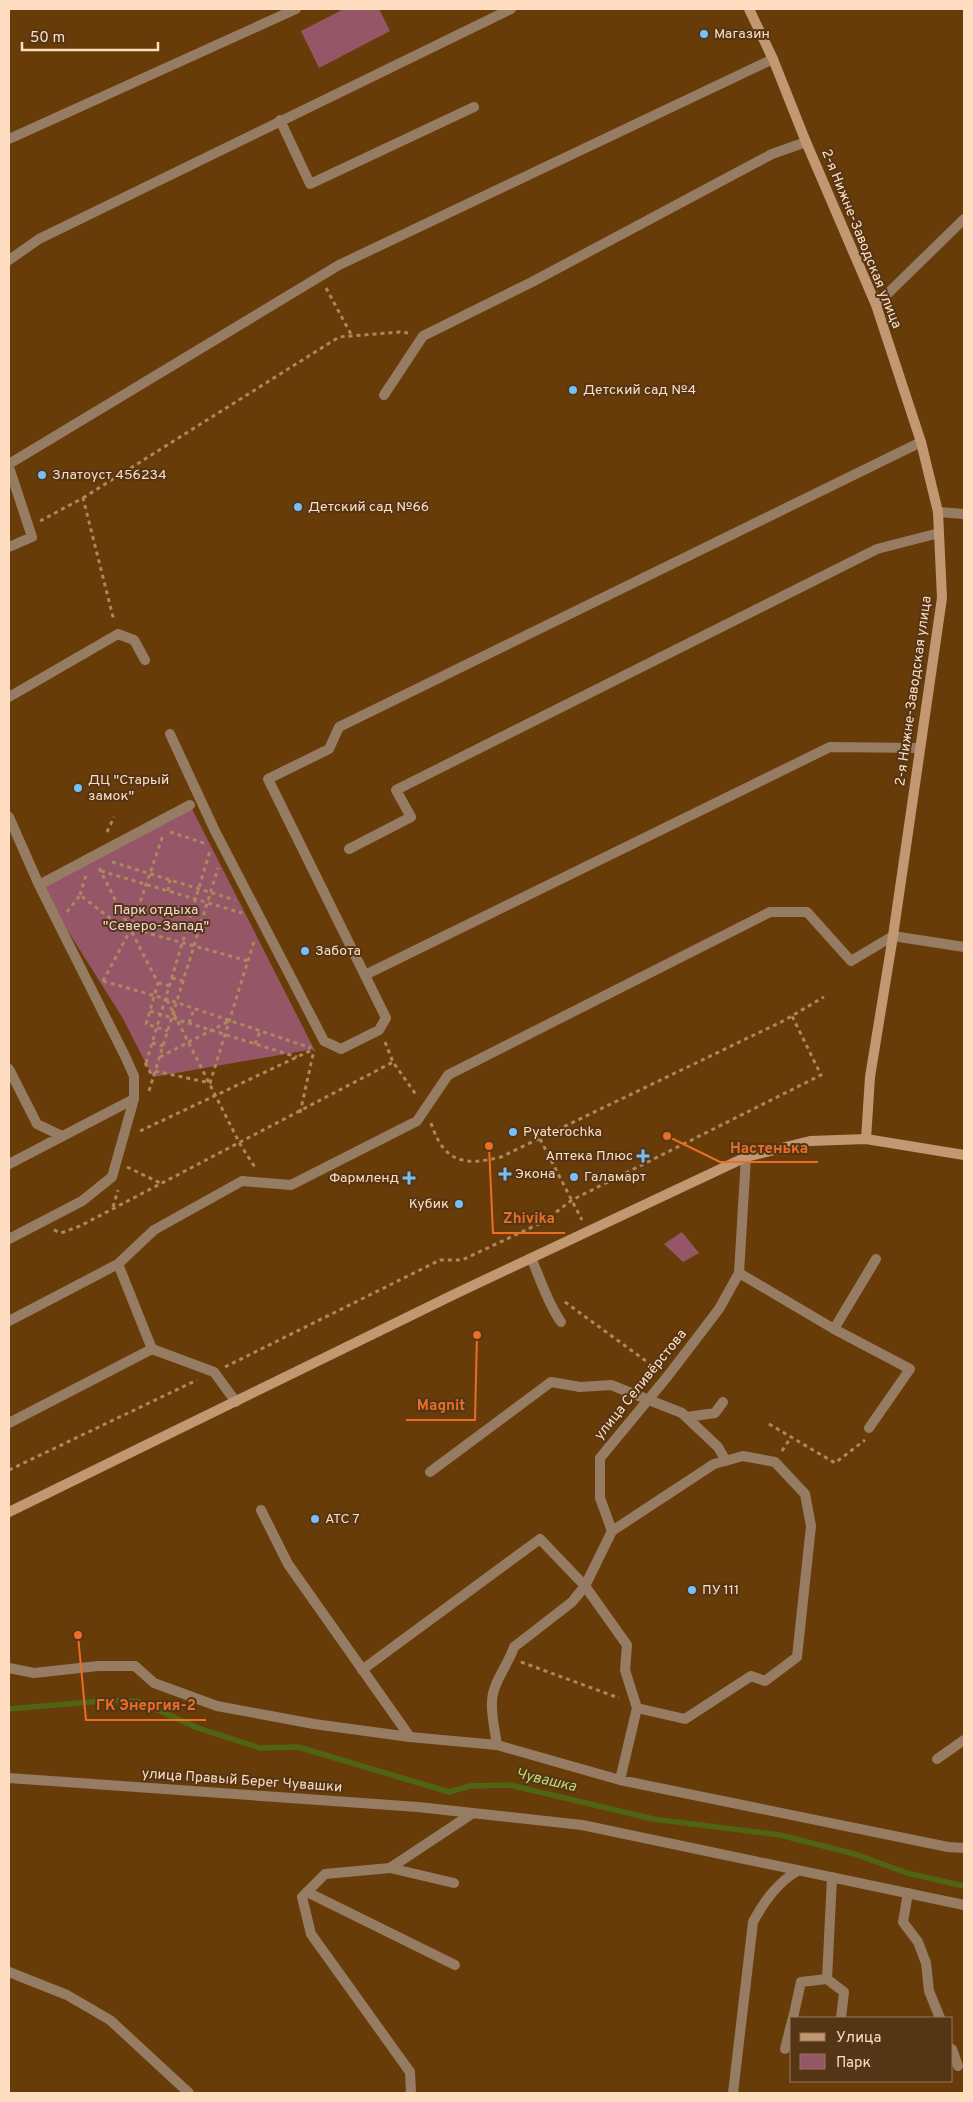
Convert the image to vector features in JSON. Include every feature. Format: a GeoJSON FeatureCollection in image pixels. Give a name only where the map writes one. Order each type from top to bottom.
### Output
{"type":"FeatureCollection","features":[{"type":"Feature","properties":{"kind":"main road","name":"2-я Нижне-Заводская улица"},"geometry":{"type":"LineString","coordinates":[[749,9],[773,58],[806,142],[876,305],[921,442],[938,512],[942,598],[893,936],[870,1077],[866,1139]]}},
{"type":"Feature","properties":{"kind":"main road"},"geometry":{"type":"LineString","coordinates":[[9,1512],[531,1258],[746,1158],[810,1141],[866,1139],[964,1156]]}},
{"type":"Feature","properties":{"kind":"street"},"geometry":{"type":"LineString","coordinates":[[9,139],[296,9]]}},
{"type":"Feature","properties":{"kind":"street"},"geometry":{"type":"LineString","coordinates":[[9,260],[39,239],[510,9]]}},
{"type":"Feature","properties":{"kind":"street"},"geometry":{"type":"LineString","coordinates":[[9,547],[32,537],[9,466],[339,265],[773,58]]}},
{"type":"Feature","properties":{"kind":"street"},"geometry":{"type":"LineString","coordinates":[[280,120],[310,184],[474,107]]}},
{"type":"Feature","properties":{"kind":"street"},"geometry":{"type":"LineString","coordinates":[[384,395],[423,336],[532,282],[772,154],[806,142]]}},
{"type":"Feature","properties":{"kind":"street"},"geometry":{"type":"LineString","coordinates":[[876,305],[964,219]]}},
{"type":"Feature","properties":{"kind":"street"},"geometry":{"type":"LineString","coordinates":[[170,734],[215,831],[324,1041],[341,1049],[379,1030],[386,1018],[268,779],[329,749],[339,727],[921,442]]}},
{"type":"Feature","properties":{"kind":"street"},"geometry":{"type":"LineString","coordinates":[[938,512],[964,514]]}},
{"type":"Feature","properties":{"kind":"street"},"geometry":{"type":"LineString","coordinates":[[349,849],[411,817],[396,790],[877,549],[939,533]]}},
{"type":"Feature","properties":{"kind":"street"},"geometry":{"type":"LineString","coordinates":[[9,697],[118,634],[134,640],[145,660]]}},
{"type":"Feature","properties":{"kind":"street"},"geometry":{"type":"LineString","coordinates":[[365,975],[830,747],[920,748]]}},
{"type":"Feature","properties":{"kind":"street"},"geometry":{"type":"LineString","coordinates":[[39,885],[190,805]]}},
{"type":"Feature","properties":{"kind":"street"},"geometry":{"type":"LineString","coordinates":[[9,817],[39,885],[134,1076],[134,1099],[112,1177],[82,1201],[9,1238]]}},
{"type":"Feature","properties":{"kind":"street"},"geometry":{"type":"LineString","coordinates":[[9,1321],[118,1264],[154,1230],[242,1182],[291,1185],[417,1121],[448,1075],[770,912],[808,912],[851,962],[893,936],[964,947]]}},
{"type":"Feature","properties":{"kind":"street"},"geometry":{"type":"LineString","coordinates":[[9,1069],[37,1124],[62,1136]]}},
{"type":"Feature","properties":{"kind":"street"},"geometry":{"type":"LineString","coordinates":[[9,1164],[134,1099]]}},
{"type":"Feature","properties":{"kind":"street","name":"улица Селивёрстова"},"geometry":{"type":"LineString","coordinates":[[612,1531],[600,1498],[600,1458],[667,1377],[718,1309],[739,1273],[746,1158]]}},
{"type":"Feature","properties":{"kind":"street"},"geometry":{"type":"LineString","coordinates":[[531,1258],[544,1286],[548,1304],[561,1322]]}},
{"type":"Feature","properties":{"kind":"street"},"geometry":{"type":"LineString","coordinates":[[834,1329],[876,1259]]}},
{"type":"Feature","properties":{"kind":"street"},"geometry":{"type":"LineString","coordinates":[[118,1264],[152,1349]]}},
{"type":"Feature","properties":{"kind":"street"},"geometry":{"type":"LineString","coordinates":[[739,1273],[834,1329],[910,1369],[869,1428]]}},
{"type":"Feature","properties":{"kind":"street"},"geometry":{"type":"LineString","coordinates":[[9,1423],[152,1349],[214,1372],[236,1402]]}},
{"type":"Feature","properties":{"kind":"street"},"geometry":{"type":"LineString","coordinates":[[430,1472],[551,1382],[580,1386],[611,1385],[687,1417],[718,1448],[726,1461]]}},
{"type":"Feature","properties":{"kind":"street"},"geometry":{"type":"LineString","coordinates":[[687,1417],[715,1413],[723,1402]]}},
{"type":"Feature","properties":{"kind":"street"},"geometry":{"type":"LineString","coordinates":[[497,1744],[492,1701],[503,1667],[510,1658],[514,1647],[572,1602],[585,1586],[612,1531],[714,1464],[743,1456],[775,1462],[805,1494],[811,1526],[797,1657],[765,1680],[750,1676],[685,1719],[637,1708]]}},
{"type":"Feature","properties":{"kind":"street"},"geometry":{"type":"LineString","coordinates":[[261,1510],[288,1564],[410,1737]]}},
{"type":"Feature","properties":{"kind":"street"},"geometry":{"type":"LineString","coordinates":[[362,1670],[540,1539],[585,1586],[627,1645],[625,1670],[637,1708],[620,1780]]}},
{"type":"Feature","properties":{"kind":"street"},"geometry":{"type":"LineString","coordinates":[[9,1668],[34,1673],[98,1666],[135,1666],[154,1684],[218,1706],[314,1724],[410,1737],[497,1744],[620,1780],[929,1843],[964,1848]]}},
{"type":"Feature","properties":{"kind":"street"},"geometry":{"type":"LineString","coordinates":[[936,1759],[964,1740]]}},
{"type":"Feature","properties":{"kind":"street","name":"улица Правый Берег Чувашки"},"geometry":{"type":"LineString","coordinates":[[9,1778],[418,1807],[582,1825],[964,1905]]}},
{"type":"Feature","properties":{"kind":"street"},"geometry":{"type":"LineString","coordinates":[[390,1868],[473,1813]]}},
{"type":"Feature","properties":{"kind":"street"},"geometry":{"type":"LineString","coordinates":[[411,2093],[410,2072],[310,1934],[302,1897],[325,1874],[390,1868],[454,1883]]}},
{"type":"Feature","properties":{"kind":"street"},"geometry":{"type":"LineString","coordinates":[[733,2093],[753,1922],[764,1902],[784,1879],[799,1870]]}},
{"type":"Feature","properties":{"kind":"street"},"geometry":{"type":"LineString","coordinates":[[827,1979],[832,1877]]}},
{"type":"Feature","properties":{"kind":"street"},"geometry":{"type":"LineString","coordinates":[[307,1892],[455,1966]]}},
{"type":"Feature","properties":{"kind":"street"},"geometry":{"type":"LineString","coordinates":[[908,1893],[903,1922],[918,1942],[926,1963],[929,1991],[940,2017]]}},
{"type":"Feature","properties":{"kind":"street"},"geometry":{"type":"LineString","coordinates":[[9,1972],[67,1995],[110,2020],[189,2093]]}},
{"type":"Feature","properties":{"kind":"street"},"geometry":{"type":"LineString","coordinates":[[793,2017],[801,1982],[827,1979],[844,1992],[841,2017]]}},
{"type":"Feature","properties":{"kind":"street"},"geometry":{"type":"LineString","coordinates":[[785,2049],[790,2028]]}},
{"type":"Feature","properties":{"kind":"street"},"geometry":{"type":"LineString","coordinates":[[953,2052],[958,2066]]}},
{"type":"Feature","properties":{"kind":"path"},"geometry":{"type":"LineString","coordinates":[[320,277],[352,336]]}},
{"type":"Feature","properties":{"kind":"path"},"geometry":{"type":"LineString","coordinates":[[28,526],[83,498],[339,337],[400,332],[423,336]]}},
{"type":"Feature","properties":{"kind":"path"},"geometry":{"type":"LineString","coordinates":[[83,498],[101,575],[118,634]]}},
{"type":"Feature","properties":{"kind":"path"},"geometry":{"type":"LineString","coordinates":[[146,1063],[152,1043],[157,1028],[166,999],[170,986],[212,846],[164,830],[131,929],[103,981],[166,999],[314,1049]]}},
{"type":"Feature","properties":{"kind":"path"},"geometry":{"type":"LineString","coordinates":[[93,856],[158,983],[146,1024],[168,1031]]}},
{"type":"Feature","properties":{"kind":"path"},"geometry":{"type":"LineString","coordinates":[[93,856],[241,902]]}},
{"type":"Feature","properties":{"kind":"path"},"geometry":{"type":"LineString","coordinates":[[153,1077],[220,862]]}},
{"type":"Feature","properties":{"kind":"path"},"geometry":{"type":"LineString","coordinates":[[101,871],[247,914]]}},
{"type":"Feature","properties":{"kind":"path"},"geometry":{"type":"LineString","coordinates":[[168,891],[170,880]]}},
{"type":"Feature","properties":{"kind":"path"},"geometry":{"type":"LineString","coordinates":[[67,913],[80,895],[119,926],[248,961]]}},
{"type":"Feature","properties":{"kind":"path"},"geometry":{"type":"LineString","coordinates":[[210,1083],[257,933]]}},
{"type":"Feature","properties":{"kind":"path"},"geometry":{"type":"LineString","coordinates":[[172,978],[183,981]]}},
{"type":"Feature","properties":{"kind":"path"},"geometry":{"type":"LineString","coordinates":[[158,983],[170,986]]}},
{"type":"Feature","properties":{"kind":"path"},"geometry":{"type":"LineString","coordinates":[[379,1030],[394,1062],[426,1107],[436,1139],[450,1157],[478,1163],[501,1157],[540,1139],[792,1016],[824,997]]}},
{"type":"Feature","properties":{"kind":"path"},"geometry":{"type":"LineString","coordinates":[[166,999],[240,1144],[265,1182]]}},
{"type":"Feature","properties":{"kind":"path"},"geometry":{"type":"LineString","coordinates":[[189,1024],[194,1009]]}},
{"type":"Feature","properties":{"kind":"path"},"geometry":{"type":"LineString","coordinates":[[150,1011],[298,1057]]}},
{"type":"Feature","properties":{"kind":"path"},"geometry":{"type":"LineString","coordinates":[[9,1470],[214,1372],[440,1260],[462,1260],[543,1222],[572,1200],[821,1075],[792,1016]]}},
{"type":"Feature","properties":{"kind":"path"},"geometry":{"type":"LineString","coordinates":[[160,1057],[229,1021]]}},
{"type":"Feature","properties":{"kind":"path"},"geometry":{"type":"LineString","coordinates":[[255,1044],[260,1031]]}},
{"type":"Feature","properties":{"kind":"path"},"geometry":{"type":"LineString","coordinates":[[152,1043],[163,1046]]}},
{"type":"Feature","properties":{"kind":"path"},"geometry":{"type":"LineString","coordinates":[[134,1134],[314,1049]]}},
{"type":"Feature","properties":{"kind":"path"},"geometry":{"type":"LineString","coordinates":[[300,1113],[314,1049]]}},
{"type":"Feature","properties":{"kind":"path"},"geometry":{"type":"LineString","coordinates":[[41,1222],[61,1233],[80,1226],[300,1113],[394,1062]]}},
{"type":"Feature","properties":{"kind":"path"},"geometry":{"type":"LineString","coordinates":[[155,1071],[210,1083]]}},
{"type":"Feature","properties":{"kind":"path"},"geometry":{"type":"LineString","coordinates":[[540,1139],[588,1232]]}},
{"type":"Feature","properties":{"kind":"path"},"geometry":{"type":"LineString","coordinates":[[125,1166],[161,1183]]}},
{"type":"Feature","properties":{"kind":"path"},"geometry":{"type":"LineString","coordinates":[[544,1286],[639,1354],[667,1377]]}},
{"type":"Feature","properties":{"kind":"path"},"geometry":{"type":"LineString","coordinates":[[769,1424],[836,1463],[865,1440],[869,1428]]}},
{"type":"Feature","properties":{"kind":"path"},"geometry":{"type":"LineString","coordinates":[[510,1658],[622,1699],[637,1708]]}},
{"type":"Feature","properties":{"kind":"green space"},"geometry":{"type":"Polygon","coordinates":[[[344,9],[379,9],[390,31],[319,68],[301,31],[344,9]]]}},
{"type":"Feature","properties":{"kind":"green space","name":"Парк отдыха \"Северо-Запад\""},"geometry":{"type":"Polygon","coordinates":[[[190,805],[314,1049],[153,1077],[122,1017],[39,885],[190,805]]]}},
{"type":"Feature","properties":{"kind":"green space"},"geometry":{"type":"Polygon","coordinates":[[[682,1232],[699,1253],[683,1262],[664,1244],[682,1232]]]}},
{"type":"Feature","properties":{"kind":"waterway","name":"Чувашка"},"geometry":{"type":"LineString","coordinates":[[9,1709],[112,1700],[140,1702],[198,1728],[260,1748],[298,1747],[449,1792],[470,1786],[510,1785],[653,1819],[780,1835],[855,1854],[907,1873],[964,1886]]}},
{"type":"Feature","properties":{"kind":"place","name":"Магазин"},"geometry":{"type":"Point","coordinates":[704,34]}},
{"type":"Feature","properties":{"kind":"place","name":"Детский сад №4"},"geometry":{"type":"Point","coordinates":[573,390]}},
{"type":"Feature","properties":{"kind":"place","name":"Златоуст 456234"},"geometry":{"type":"Point","coordinates":[42,475]}},
{"type":"Feature","properties":{"kind":"place","name":"Детский сад №66"},"geometry":{"type":"Point","coordinates":[298,507]}},
{"type":"Feature","properties":{"kind":"place","name":"ДЦ \"Старый замок\""},"geometry":{"type":"Point","coordinates":[78,788]}},
{"type":"Feature","properties":{"kind":"place","name":"Забота"},"geometry":{"type":"Point","coordinates":[305,951]}},
{"type":"Feature","properties":{"kind":"place","name":"Pyaterochka"},"geometry":{"type":"Point","coordinates":[513,1132]}},
{"type":"Feature","properties":{"kind":"place","name":"Настенька"},"geometry":{"type":"Point","coordinates":[667,1136]}},
{"type":"Feature","properties":{"kind":"place","name":"Zhivika"},"geometry":{"type":"Point","coordinates":[489,1146]}},
{"type":"Feature","properties":{"kind":"place","name":"Аптека Плюс"},"geometry":{"type":"Point","coordinates":[643,1156]}},
{"type":"Feature","properties":{"kind":"place","name":"Экона"},"geometry":{"type":"Point","coordinates":[505,1174]}},
{"type":"Feature","properties":{"kind":"place","name":"Галамарт"},"geometry":{"type":"Point","coordinates":[574,1177]}},
{"type":"Feature","properties":{"kind":"place","name":"Фармленд"},"geometry":{"type":"Point","coordinates":[409,1178]}},
{"type":"Feature","properties":{"kind":"place","name":"Кубик"},"geometry":{"type":"Point","coordinates":[459,1204]}},
{"type":"Feature","properties":{"kind":"place","name":"Magnit"},"geometry":{"type":"Point","coordinates":[477,1335]}},
{"type":"Feature","properties":{"kind":"place","name":"АТС 7"},"geometry":{"type":"Point","coordinates":[315,1519]}},
{"type":"Feature","properties":{"kind":"place","name":"ПУ 111"},"geometry":{"type":"Point","coordinates":[692,1590]}},
{"type":"Feature","properties":{"kind":"place","name":"ГК Энергия-2"},"geometry":{"type":"Point","coordinates":[78,1635]}}]}
